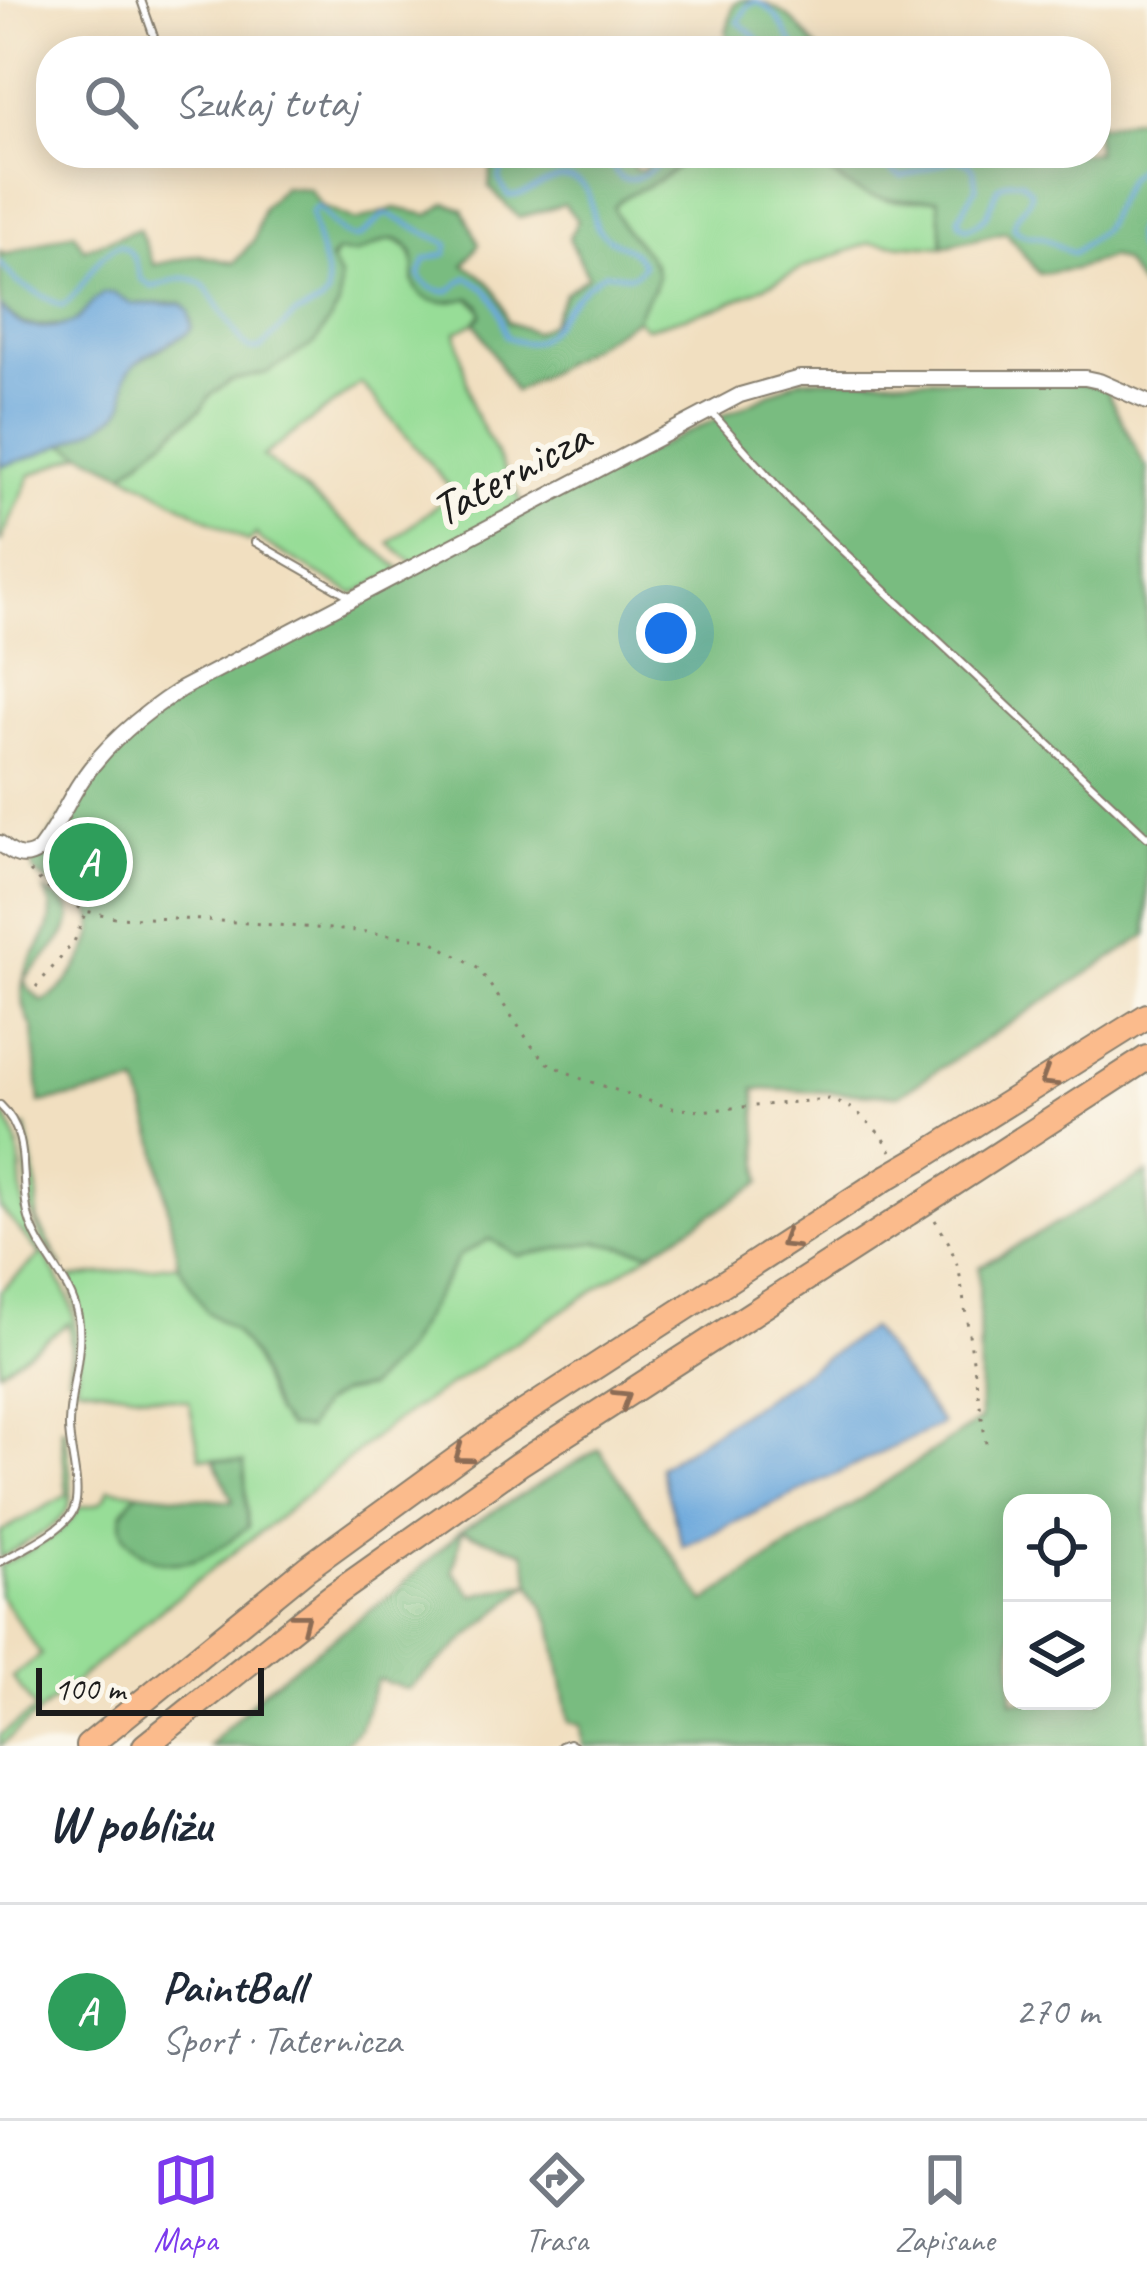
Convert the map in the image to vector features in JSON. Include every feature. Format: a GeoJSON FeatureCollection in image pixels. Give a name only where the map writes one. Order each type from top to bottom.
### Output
{"type":"FeatureCollection","features":[{"type":"Feature","properties":{"kind":"highway"},"geometry":{"type":"LineString","coordinates":[[88,1746],[308,1568],[494,1432],[886,1178],[1147,1016]]}},
{"type":"Feature","properties":{"kind":"highway"},"geometry":{"type":"LineString","coordinates":[[146,1746],[330,1598],[519,1464],[1147,1058]]}},
{"type":"Feature","properties":{"kind":"street","name":"Taternicza"},"geometry":{"type":"LineString","coordinates":[[24,856],[39,850],[89,771],[146,714],[210,672],[740,395],[800,378],[1085,378],[1147,401]]}},
{"type":"Feature","properties":{"kind":"street"},"geometry":{"type":"LineString","coordinates":[[0,843],[24,856]]}},
{"type":"Feature","properties":{"kind":"lane"},"geometry":{"type":"LineString","coordinates":[[141,0],[154,36]]}},
{"type":"Feature","properties":{"kind":"lane"},"geometry":{"type":"LineString","coordinates":[[710,411],[794,505],[1147,837]]}},
{"type":"Feature","properties":{"kind":"lane"},"geometry":{"type":"LineString","coordinates":[[255,542],[354,598]]}},
{"type":"Feature","properties":{"kind":"lane"},"geometry":{"type":"LineString","coordinates":[[0,1105],[13,1119],[21,1141],[29,1217],[70,1292],[80,1327],[69,1428],[74,1511],[62,1525],[0,1562]]}},
{"type":"Feature","properties":{"kind":"lane"},"geometry":{"type":"LineString","coordinates":[[562,1746],[574,1746]]}},
{"type":"Feature","properties":{"kind":"path"},"geometry":{"type":"LineString","coordinates":[[24,856],[33,876],[85,911],[430,940],[479,969],[548,1063],[610,1088]]}},
{"type":"Feature","properties":{"kind":"path"},"geometry":{"type":"LineString","coordinates":[[37,987],[74,942],[85,911]]}},
{"type":"Feature","properties":{"kind":"green space"},"geometry":{"type":"Polygon","coordinates":[[[742,0],[766,4],[786,15],[807,36],[727,36],[734,4],[742,0]]]}},
{"type":"Feature","properties":{"kind":"green space"},"geometry":{"type":"Polygon","coordinates":[[[1147,116],[1147,296],[1123,262],[1111,257],[1039,274],[1006,232],[943,247],[938,199],[871,196],[825,168],[1111,168],[1111,124],[1147,116]]]}},
{"type":"Feature","properties":{"kind":"green space"},"geometry":{"type":"Polygon","coordinates":[[[491,168],[677,168],[614,206],[657,274],[637,319],[515,392],[475,322],[482,314],[480,305],[470,298],[446,302],[423,296],[414,282],[411,250],[400,241],[389,240],[356,253],[337,252],[330,260],[340,277],[339,306],[315,343],[266,373],[230,381],[124,473],[64,444],[116,415],[126,401],[127,372],[186,334],[191,318],[182,303],[133,304],[113,293],[97,299],[68,324],[37,326],[0,306],[0,251],[5,255],[74,232],[84,249],[139,229],[154,265],[199,255],[234,263],[254,240],[263,208],[283,187],[309,189],[322,206],[356,221],[395,208],[429,215],[446,203],[463,209],[479,244],[464,265],[493,288],[508,322],[534,332],[551,323],[565,293],[588,276],[569,238],[578,221],[564,204],[519,218],[489,187],[491,168]]]}},
{"type":"Feature","properties":{"kind":"green space"},"geometry":{"type":"Polygon","coordinates":[[[677,168],[826,168],[845,183],[878,198],[938,199],[943,247],[870,243],[723,306],[646,328],[637,319],[640,304],[654,289],[614,206],[677,168]]]}},
{"type":"Feature","properties":{"kind":"green space"},"geometry":{"type":"Polygon","coordinates":[[[391,239],[411,254],[413,281],[462,295],[483,314],[456,332],[473,410],[522,503],[414,564],[389,543],[454,492],[361,383],[263,456],[402,570],[354,594],[256,534],[249,542],[124,473],[230,381],[266,373],[337,252],[365,250],[391,239]]]}},
{"type":"Feature","properties":{"kind":"green space"},"geometry":{"type":"Polygon","coordinates":[[[801,379],[1039,379],[1104,387],[1147,469],[1147,935],[899,1095],[755,1089],[761,1183],[652,1252],[597,1242],[518,1256],[490,1239],[459,1256],[403,1352],[368,1388],[340,1393],[322,1404],[307,1429],[288,1427],[275,1412],[253,1356],[233,1330],[206,1311],[178,1264],[156,1143],[138,1085],[40,1103],[33,1029],[24,1008],[24,980],[42,1001],[51,997],[80,964],[94,923],[81,903],[35,873],[32,861],[101,763],[165,703],[572,487],[801,379]]]}},
{"type":"Feature","properties":{"kind":"green space"},"geometry":{"type":"Polygon","coordinates":[[[64,444],[83,453],[31,475],[0,543],[0,466],[64,444]]]}},
{"type":"Feature","properties":{"kind":"green space"},"geometry":{"type":"Polygon","coordinates":[[[45,891],[69,908],[71,917],[63,936],[24,980],[49,924],[51,907],[45,891]]]}},
{"type":"Feature","properties":{"kind":"green space"},"geometry":{"type":"Polygon","coordinates":[[[0,1110],[18,1148],[26,1218],[71,1305],[75,1333],[72,1376],[68,1376],[69,1323],[0,1371],[0,1291],[41,1255],[0,1208],[0,1110]]]}},
{"type":"Feature","properties":{"kind":"green space"},"geometry":{"type":"Polygon","coordinates":[[[23,1126],[38,1190],[37,1220],[63,1268],[42,1240],[31,1210],[23,1126]]]}},
{"type":"Feature","properties":{"kind":"green space"},"geometry":{"type":"Polygon","coordinates":[[[1147,1173],[1147,1746],[583,1746],[581,1724],[569,1722],[552,1624],[531,1583],[408,1689],[377,1679],[360,1728],[341,1746],[209,1746],[265,1689],[393,1593],[462,1530],[599,1449],[705,1602],[980,1420],[979,1267],[1147,1173]],[[462,1531],[453,1571],[473,1595],[531,1583],[524,1552],[462,1531]]]}},
{"type":"Feature","properties":{"kind":"green space"},"geometry":{"type":"Polygon","coordinates":[[[490,1239],[518,1256],[597,1242],[652,1252],[389,1425],[0,1746],[0,1735],[36,1710],[12,1677],[41,1655],[0,1595],[0,1566],[55,1534],[79,1507],[101,1501],[109,1489],[137,1492],[122,1513],[248,1527],[244,1463],[200,1457],[189,1401],[76,1385],[82,1327],[69,1278],[178,1264],[206,1311],[233,1330],[253,1356],[275,1413],[368,1388],[403,1352],[459,1256],[490,1239]]]}},
{"type":"Feature","properties":{"kind":"green space"},"geometry":{"type":"Polygon","coordinates":[[[61,1428],[65,1429],[71,1482],[67,1511],[45,1531],[0,1558],[0,1532],[67,1495],[61,1428]]]}},
{"type":"Feature","properties":{"kind":"green space"},"geometry":{"type":"Polygon","coordinates":[[[214,1459],[244,1462],[248,1527],[213,1552],[183,1562],[163,1562],[129,1542],[123,1513],[137,1492],[233,1502],[214,1459]]]}},
{"type":"Feature","properties":{"kind":"water"},"geometry":{"type":"Polygon","coordinates":[[[104,293],[133,304],[182,304],[189,311],[192,328],[129,370],[124,404],[109,420],[63,444],[0,466],[0,306],[24,325],[57,326],[75,321],[104,293]]]}},
{"type":"Feature","properties":{"kind":"water"},"geometry":{"type":"Polygon","coordinates":[[[870,1328],[942,1424],[683,1547],[660,1467],[870,1328]]]}},
{"type":"Feature","properties":{"kind":"waterway"},"geometry":{"type":"LineString","coordinates":[[755,36],[738,22],[748,5],[757,2],[777,17],[789,36]]}},
{"type":"Feature","properties":{"kind":"waterway"},"geometry":{"type":"LineString","coordinates":[[972,168],[976,188],[958,218],[960,224],[975,225],[985,216],[999,186],[1021,181],[1031,191],[1014,228],[1074,253],[1102,230],[1127,179],[1145,161],[1140,136],[1147,127]]}},
{"type":"Feature","properties":{"kind":"waterway"},"geometry":{"type":"LineString","coordinates":[[0,263],[18,283],[62,306],[101,258],[119,245],[132,254],[141,279],[152,287],[185,278],[205,286],[242,342],[255,349],[295,315],[327,297],[311,212],[317,207],[341,232],[353,237],[390,215],[448,244],[446,254],[425,259],[419,275],[425,283],[448,292],[467,277],[495,302],[506,336],[528,343],[543,336],[577,295],[601,275],[631,275],[643,265],[633,252],[598,229],[581,184],[563,178],[508,196],[499,180],[502,168]]}},
{"type":"Feature","properties":{"kind":"waterway"},"geometry":{"type":"LineString","coordinates":[[613,168],[626,179],[653,168]]}},
{"type":"Feature","properties":{"kind":"waterway"},"geometry":{"type":"LineString","coordinates":[[891,168],[902,177],[929,168]]}},
{"type":"Feature","properties":{"kind":"waterway"},"geometry":{"type":"LineString","coordinates":[[1147,222],[1139,223],[1135,239],[1147,261]]}},
{"type":"Feature","properties":{"kind":"place","name":"PaintBall"},"geometry":{"type":"Point","coordinates":[88,862]}}]}
